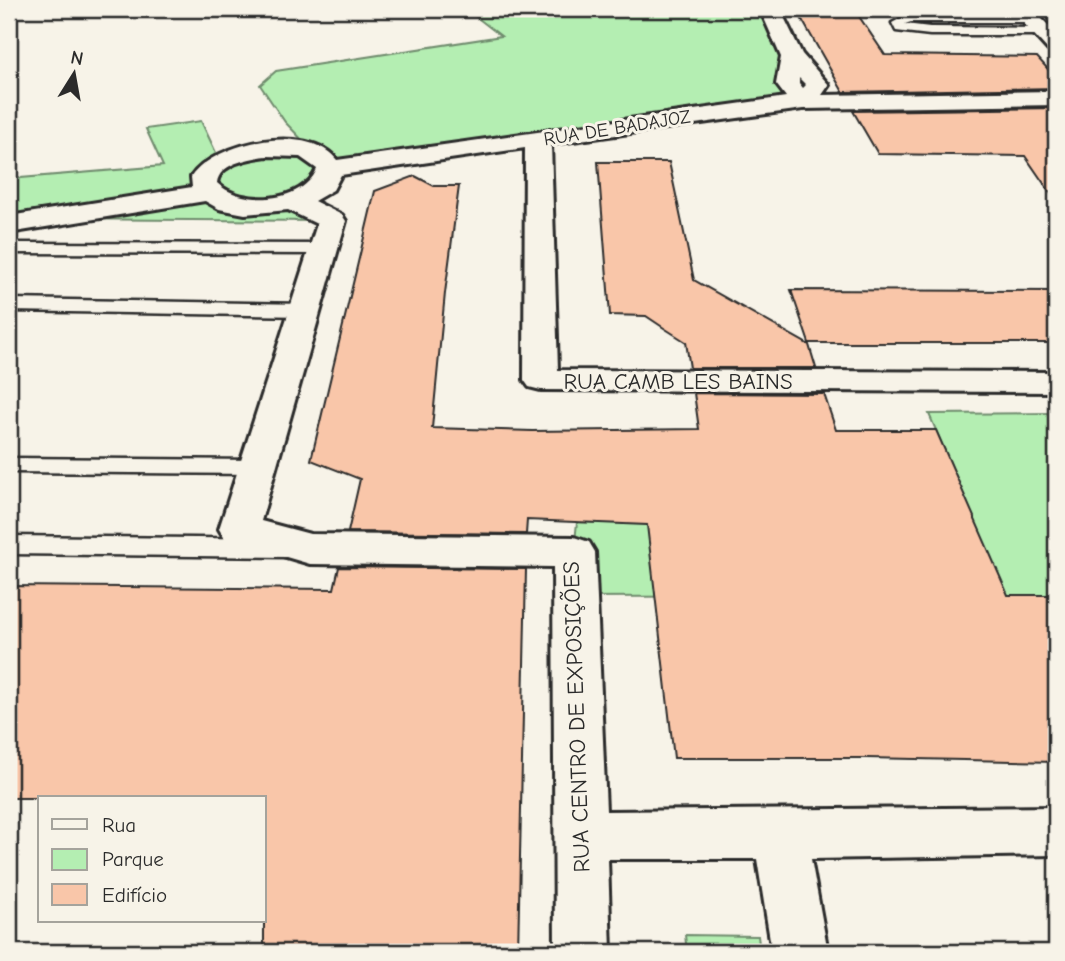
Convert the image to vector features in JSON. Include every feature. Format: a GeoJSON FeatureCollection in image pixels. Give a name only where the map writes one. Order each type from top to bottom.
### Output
{"type":"FeatureCollection","features":[{"type":"Feature","properties":{"kind":"street"},"geometry":{"type":"LineString","coordinates":[[770,9],[792,57],[788,84],[803,103]]}},
{"type":"Feature","properties":{"kind":"street"},"geometry":{"type":"LineString","coordinates":[[905,101],[1056,98]]}},
{"type":"Feature","properties":{"kind":"street"},"geometry":{"type":"LineString","coordinates":[[905,101],[1056,121]]}},
{"type":"Feature","properties":{"kind":"street","name":"RUA DE BADAJOZ"},"geometry":{"type":"LineString","coordinates":[[330,169],[729,110],[803,103],[905,101]]}},
{"type":"Feature","properties":{"kind":"street","name":"RUA CAMB LES BAINS"},"geometry":{"type":"LineString","coordinates":[[538,139],[541,380],[1056,382]]}},
{"type":"Feature","properties":{"kind":"street"},"geometry":{"type":"LineString","coordinates":[[9,213],[206,189],[224,201],[246,205],[292,201],[324,184],[330,169],[327,163],[314,154],[295,149],[267,148],[220,161],[204,177],[206,189]]}},
{"type":"Feature","properties":{"kind":"street"},"geometry":{"type":"LineString","coordinates":[[9,224],[206,189]]}},
{"type":"Feature","properties":{"kind":"street","name":"RUA CENTRO DE EXPOSIÇÕES"},"geometry":{"type":"LineString","coordinates":[[292,201],[332,221],[239,529],[310,548],[574,552],[583,952]]}},
{"type":"Feature","properties":{"kind":"street"},"geometry":{"type":"LineString","coordinates":[[580,835],[1056,831]]}},
{"type":"Feature","properties":{"kind":"street"},"geometry":{"type":"LineString","coordinates":[[780,835],[800,952]]}},
{"type":"Feature","properties":{"kind":"lane"},"geometry":{"type":"LineString","coordinates":[[1040,28],[909,18],[898,23],[900,27],[930,32],[1040,28],[1056,12]]}},
{"type":"Feature","properties":{"kind":"lane"},"geometry":{"type":"LineString","coordinates":[[9,248],[325,249]]}},
{"type":"Feature","properties":{"kind":"lane"},"geometry":{"type":"LineString","coordinates":[[9,305],[306,310]]}},
{"type":"Feature","properties":{"kind":"lane"},"geometry":{"type":"LineString","coordinates":[[9,465],[258,467]]}},
{"type":"Feature","properties":{"kind":"lane"},"geometry":{"type":"LineString","coordinates":[[9,545],[310,548]]}},
{"type":"Feature","properties":{"kind":"green space"},"geometry":{"type":"Polygon","coordinates":[[[466,9],[770,9],[792,57],[803,102],[330,169],[285,122],[260,85],[276,71],[501,36],[466,9]]]}},
{"type":"Feature","properties":{"kind":"green space"},"geometry":{"type":"Polygon","coordinates":[[[201,121],[220,161],[204,185],[332,221],[42,219],[9,224],[9,179],[163,166],[146,129],[201,121]]]}},
{"type":"Feature","properties":{"kind":"green space"},"geometry":{"type":"Polygon","coordinates":[[[292,152],[321,164],[318,183],[279,200],[229,198],[212,177],[233,159],[292,152]]]}},
{"type":"Feature","properties":{"kind":"green space"},"geometry":{"type":"Polygon","coordinates":[[[1056,413],[1056,595],[575,597],[574,552],[577,522],[977,526],[929,414],[1056,413]]]}},
{"type":"Feature","properties":{"kind":"green space"},"geometry":{"type":"Polygon","coordinates":[[[685,935],[758,936],[760,952],[687,952],[685,935]]]}},
{"type":"Feature","properties":{"kind":"building"},"geometry":{"type":"Polygon","coordinates":[[[796,9],[854,9],[885,55],[1037,57],[1056,78],[1056,88],[843,92],[796,9]]]}},
{"type":"Feature","properties":{"kind":"building"},"geometry":{"type":"Polygon","coordinates":[[[1056,108],[1056,201],[1025,156],[878,154],[853,111],[1056,108]]]}},
{"type":"Feature","properties":{"kind":"building"},"geometry":{"type":"Polygon","coordinates":[[[598,162],[669,162],[694,280],[809,345],[816,368],[690,368],[686,342],[646,316],[610,315],[598,162]]]}},
{"type":"Feature","properties":{"kind":"building"},"geometry":{"type":"Polygon","coordinates":[[[415,176],[434,186],[459,186],[432,428],[532,431],[699,429],[694,393],[824,394],[836,430],[936,430],[1008,595],[1056,595],[1056,762],[674,758],[647,525],[527,520],[526,534],[348,532],[360,479],[311,460],[375,191],[415,176]]]}},
{"type":"Feature","properties":{"kind":"building"},"geometry":{"type":"Polygon","coordinates":[[[791,290],[1056,291],[1056,343],[809,343],[791,290]]]}},
{"type":"Feature","properties":{"kind":"building"},"geometry":{"type":"Polygon","coordinates":[[[339,567],[526,569],[518,952],[264,952],[266,796],[9,798],[9,586],[334,589],[339,567]]]}}]}
